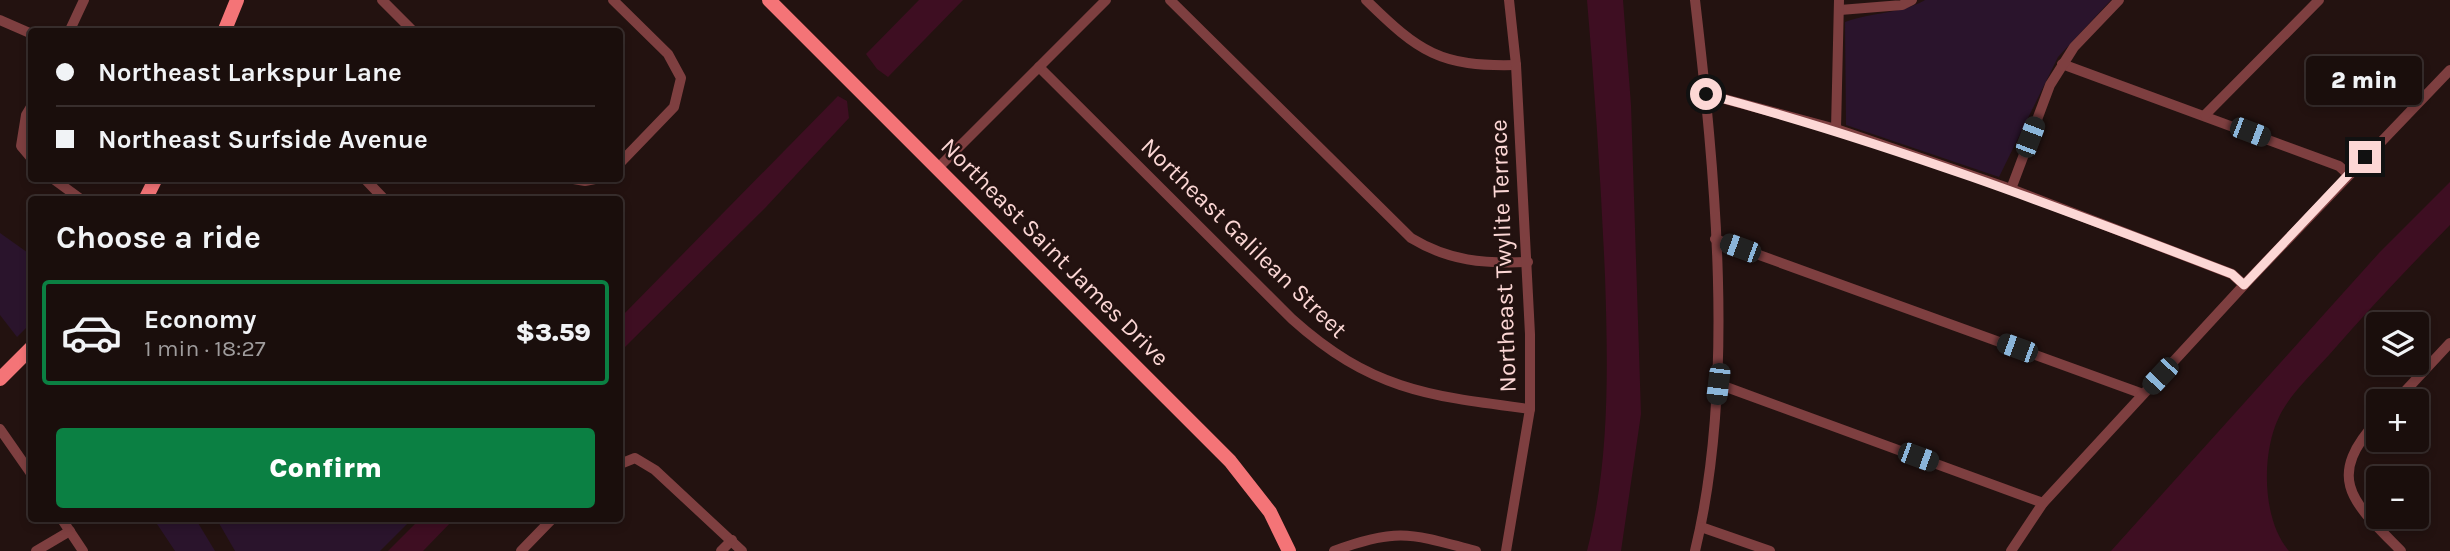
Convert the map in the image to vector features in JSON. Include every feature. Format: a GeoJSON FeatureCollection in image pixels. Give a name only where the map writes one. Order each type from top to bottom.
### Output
{"type":"FeatureCollection","features":[{"type":"Feature","properties":{"kind":"main road"},"geometry":{"type":"LineString","coordinates":[[226,28],[237,0]]}},
{"type":"Feature","properties":{"kind":"main road","name":"Northeast Saint James Drive"},"geometry":{"type":"LineString","coordinates":[[769,0],[1230,461],[1270,512],[1289,551]]}},
{"type":"Feature","properties":{"kind":"main road"},"geometry":{"type":"LineString","coordinates":[[0,379],[28,351]]}},
{"type":"Feature","properties":{"kind":"street"},"geometry":{"type":"LineString","coordinates":[[71,28],[83,0]]}},
{"type":"Feature","properties":{"kind":"street"},"geometry":{"type":"LineString","coordinates":[[382,0],[410,28]]}},
{"type":"Feature","properties":{"kind":"street"},"geometry":{"type":"LineString","coordinates":[[613,0],[668,54],[681,78],[674,107],[623,160]]}},
{"type":"Feature","properties":{"kind":"street"},"geometry":{"type":"LineString","coordinates":[[937,167],[1106,0]]}},
{"type":"Feature","properties":{"kind":"street"},"geometry":{"type":"LineString","coordinates":[[1170,0],[1411,238],[1454,259],[1484,264],[1528,262]]}},
{"type":"Feature","properties":{"kind":"street"},"geometry":{"type":"LineString","coordinates":[[1366,0],[1423,50],[1446,60],[1476,66],[1516,65]]}},
{"type":"Feature","properties":{"kind":"street","name":"Northeast Twylite Terrace"},"geometry":{"type":"LineString","coordinates":[[1506,551],[1530,409],[1528,262],[1516,65],[1509,0]]}},
{"type":"Feature","properties":{"kind":"street"},"geometry":{"type":"LineString","coordinates":[[1695,0],[1706,94],[1715,239],[1718,384],[1701,527],[1695,551]]}},
{"type":"Feature","properties":{"kind":"street"},"geometry":{"type":"LineString","coordinates":[[1836,129],[1840,5],[1902,5],[1912,0]]}},
{"type":"Feature","properties":{"kind":"street"},"geometry":{"type":"LineString","coordinates":[[2011,189],[2050,85],[2062,64],[2074,47],[2119,0]]}},
{"type":"Feature","properties":{"kind":"street"},"geometry":{"type":"LineString","coordinates":[[2205,115],[2319,0]]}},
{"type":"Feature","properties":{"kind":"street"},"geometry":{"type":"LineString","coordinates":[[0,20],[28,32]]}},
{"type":"Feature","properties":{"kind":"street"},"geometry":{"type":"LineString","coordinates":[[398,28],[404,21]]}},
{"type":"Feature","properties":{"kind":"street"},"geometry":{"type":"LineString","coordinates":[[2062,64],[2339,166],[2348,174]]}},
{"type":"Feature","properties":{"kind":"street","name":"Northeast Galilean Street"},"geometry":{"type":"LineString","coordinates":[[1039,66],[1292,319],[1335,355],[1377,378],[1407,390],[1442,398],[1530,409]]}},
{"type":"Feature","properties":{"kind":"street"},"geometry":{"type":"LineString","coordinates":[[2011,551],[2043,503],[2348,174],[2450,70]]}},
{"type":"Feature","properties":{"kind":"street"},"geometry":{"type":"LineString","coordinates":[[1706,94],[1836,129],[2011,189],[2232,274],[2244,285]]}},
{"type":"Feature","properties":{"kind":"street"},"geometry":{"type":"LineString","coordinates":[[28,111],[21,146],[28,154]]}},
{"type":"Feature","properties":{"kind":"street"},"geometry":{"type":"LineString","coordinates":[[57,182],[77,196]]}},
{"type":"Feature","properties":{"kind":"street"},"geometry":{"type":"LineString","coordinates":[[368,182],[381,196]]}},
{"type":"Feature","properties":{"kind":"street"},"geometry":{"type":"LineString","coordinates":[[1715,239],[2143,394]]}},
{"type":"Feature","properties":{"kind":"street"},"geometry":{"type":"LineString","coordinates":[[2407,389],[2450,343]]}},
{"type":"Feature","properties":{"kind":"street"},"geometry":{"type":"LineString","coordinates":[[1718,384],[2043,503]]}},
{"type":"Feature","properties":{"kind":"street"},"geometry":{"type":"LineString","coordinates":[[0,429],[28,469]]}},
{"type":"Feature","properties":{"kind":"street"},"geometry":{"type":"LineString","coordinates":[[2366,432],[2348,465],[2352,496],[2362,512],[2401,551]]}},
{"type":"Feature","properties":{"kind":"street"},"geometry":{"type":"LineString","coordinates":[[623,463],[635,458],[655,470],[742,551]]}},
{"type":"Feature","properties":{"kind":"street"},"geometry":{"type":"LineString","coordinates":[[64,522],[83,551]]}},
{"type":"Feature","properties":{"kind":"street"},"geometry":{"type":"LineString","coordinates":[[521,551],[549,522]]}},
{"type":"Feature","properties":{"kind":"street"},"geometry":{"type":"LineString","coordinates":[[1701,527],[1770,551]]}},
{"type":"Feature","properties":{"kind":"street"},"geometry":{"type":"LineString","coordinates":[[36,551],[71,531]]}},
{"type":"Feature","properties":{"kind":"street"},"geometry":{"type":"LineString","coordinates":[[1334,551],[1374,537],[1401,533],[1476,551]]}},
{"type":"Feature","properties":{"kind":"street"},"geometry":{"type":"LineString","coordinates":[[721,551],[732,540]]}},
{"type":"Feature","properties":{"kind":"shaded area"},"geometry":{"type":"Polygon","coordinates":[[[919,0],[963,0],[888,77],[877,69],[866,54],[919,0]]]}},
{"type":"Feature","properties":{"kind":"shaded area"},"geometry":{"type":"Polygon","coordinates":[[[1587,0],[1623,0],[1631,105],[1641,414],[1621,551],[1587,551],[1604,449],[1607,345],[1602,207],[1587,0]]]}},
{"type":"Feature","properties":{"kind":"shaded area"},"geometry":{"type":"Polygon","coordinates":[[[1925,0],[2111,0],[2058,57],[1999,177],[1846,125],[1845,22],[1906,8],[1925,0]]]}},
{"type":"Feature","properties":{"kind":"shaded area"},"geometry":{"type":"Polygon","coordinates":[[[838,96],[847,101],[849,118],[766,207],[623,349],[623,315],[838,96]]]}},
{"type":"Feature","properties":{"kind":"shaded area"},"geometry":{"type":"Polygon","coordinates":[[[2450,182],[2450,225],[2366,312],[2302,384],[2279,417],[2269,449],[2267,486],[2274,522],[2289,551],[2111,551],[2379,253],[2450,182]]]}},
{"type":"Feature","properties":{"kind":"shaded area"},"geometry":{"type":"Polygon","coordinates":[[[0,233],[28,253],[28,326],[17,337],[0,315],[0,233]]]}},
{"type":"Feature","properties":{"kind":"shaded area"},"geometry":{"type":"Polygon","coordinates":[[[156,522],[197,522],[215,551],[175,551],[156,522]]]}},
{"type":"Feature","properties":{"kind":"shaded area"},"geometry":{"type":"Polygon","coordinates":[[[218,522],[409,522],[380,551],[235,551],[218,522]]]}},
{"type":"Feature","properties":{"kind":"shaded area"},"geometry":{"type":"Polygon","coordinates":[[[417,522],[451,522],[423,551],[388,551],[417,522]]]}},
{"type":"Feature","properties":{"kind":"route"},"geometry":{"type":"LineString","coordinates":[[1706,94],[1836,129],[2011,189],[2232,274],[2244,285],[2365,157]]}}]}
